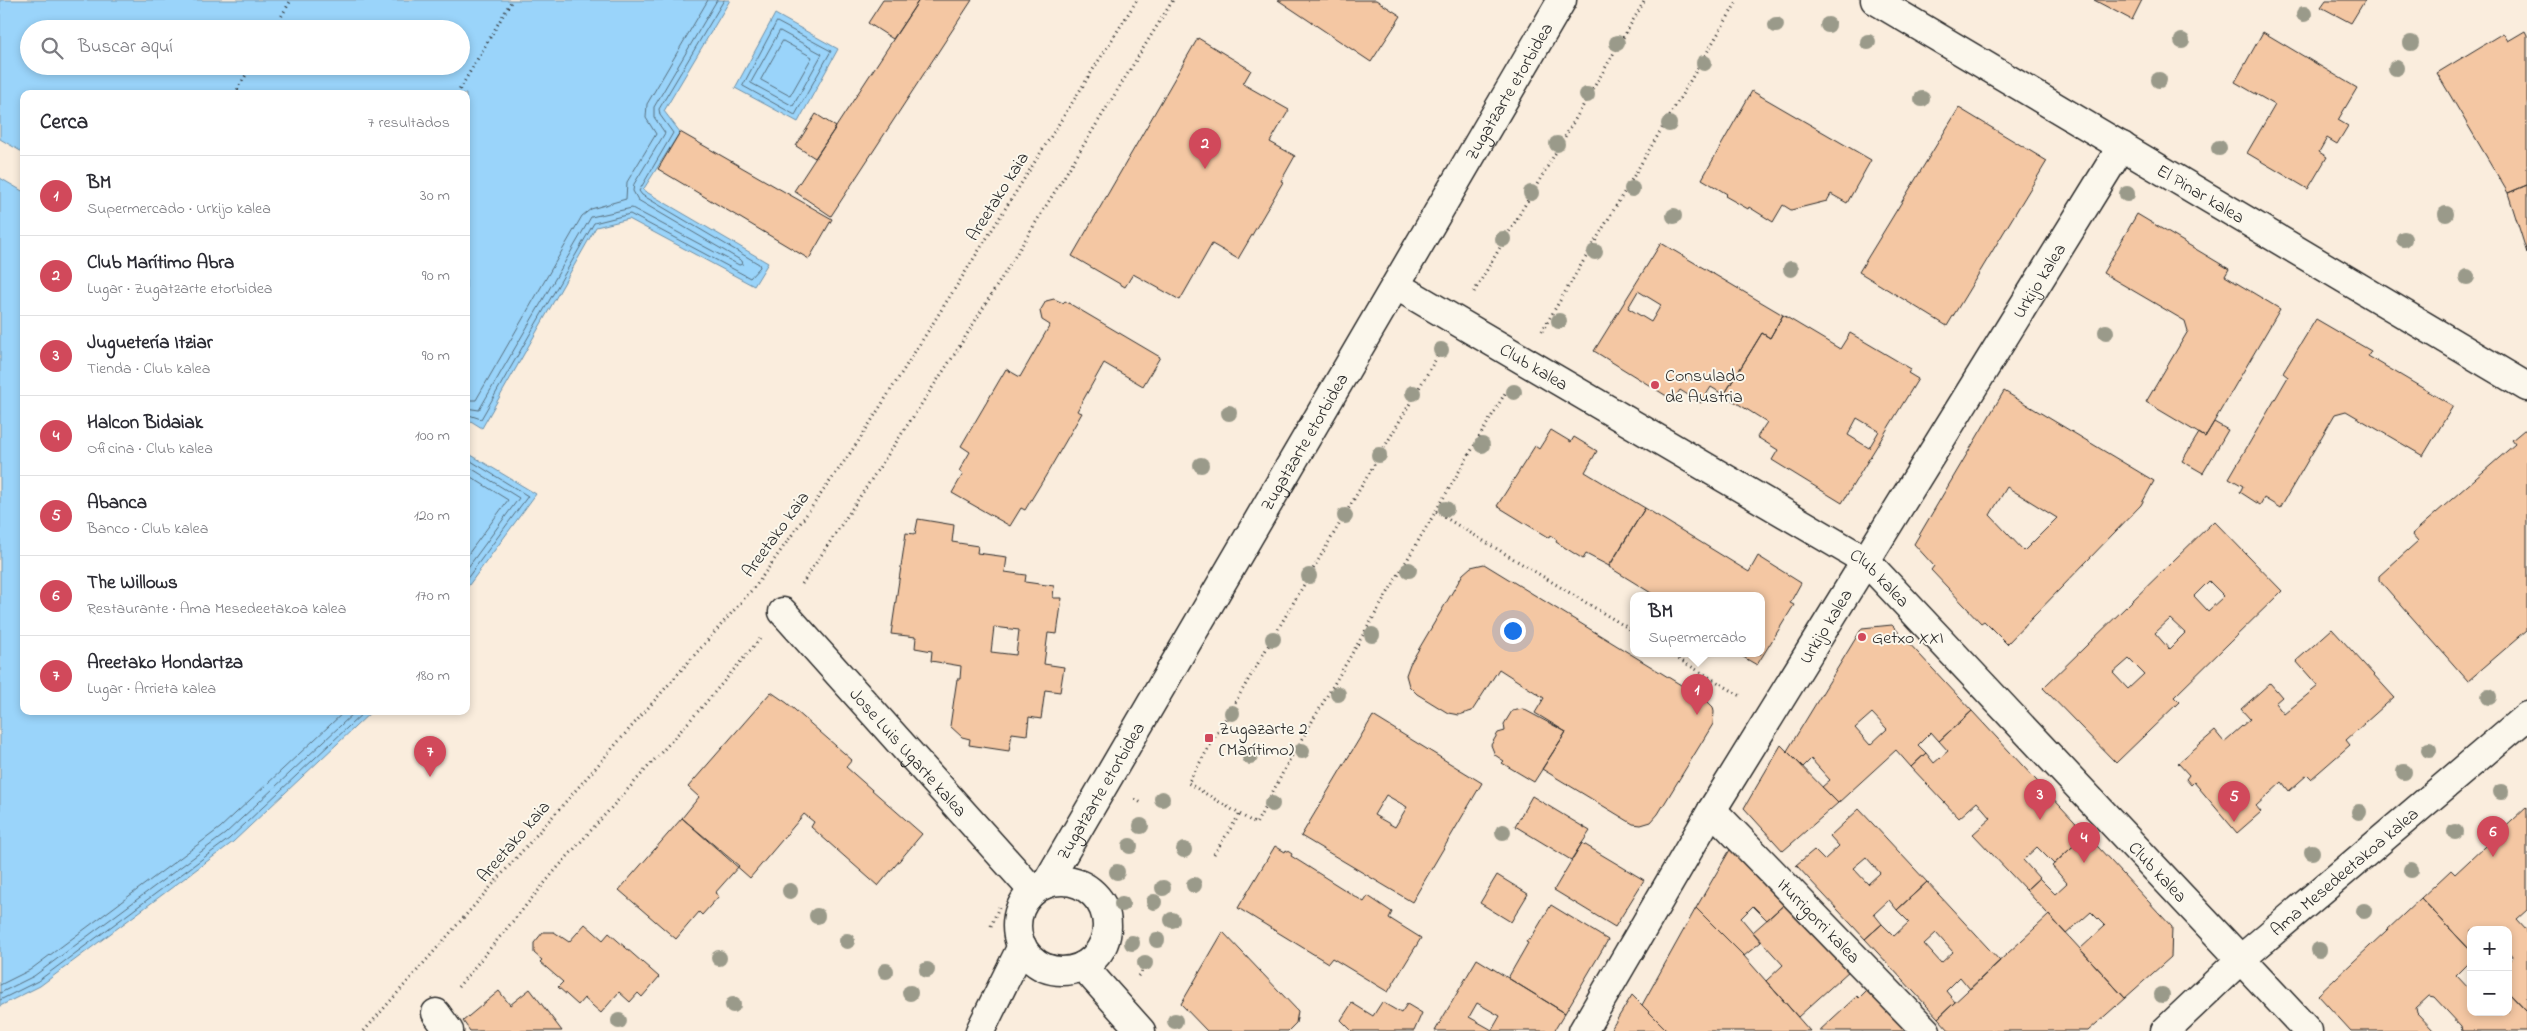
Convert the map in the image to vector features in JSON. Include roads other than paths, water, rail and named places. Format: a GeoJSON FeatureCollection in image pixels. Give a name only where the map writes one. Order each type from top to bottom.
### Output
{"type":"FeatureCollection","features":[{"type":"Feature","properties":{"kind":"street","name":"Zugatzarte etorbidea"},"geometry":{"type":"LineString","coordinates":[[1022,946],[1017,932],[1018,917],[1023,903],[1039,887],[1397,286],[1562,0]]}},
{"type":"Feature","properties":{"kind":"street","name":"El Pinar kalea"},"geometry":{"type":"LineString","coordinates":[[1875,0],[2527,387]]}},
{"type":"Feature","properties":{"kind":"street","name":"Urkijo kalea"},"geometry":{"type":"LineString","coordinates":[[1583,1031],[1712,810],[2122,146]]}},
{"type":"Feature","properties":{"kind":"street","name":"Club kalea"},"geometry":{"type":"LineString","coordinates":[[1397,286],[1866,561],[2308,1031]]}},
{"type":"Feature","properties":{"kind":"street","name":"Jose Luis Ugarte kalea"},"geometry":{"type":"LineString","coordinates":[[783,612],[1039,887]]}},
{"type":"Feature","properties":{"kind":"street","name":"Ama Mesedeetakoa kalea"},"geometry":{"type":"LineString","coordinates":[[2165,1031],[2241,959],[2527,716]]}},
{"type":"Feature","properties":{"kind":"street","name":"Iturrigorri kalea"},"geometry":{"type":"LineString","coordinates":[[1712,810],[1926,1031]]}},
{"type":"Feature","properties":{"kind":"street","name":"Zugatzarte etorbidea"},"geometry":{"type":"LineString","coordinates":[[1039,887],[1066,880],[1075,882],[1097,897],[1104,908],[1107,922],[1104,941],[1094,958],[1082,966]]}},
{"type":"Feature","properties":{"kind":"street"},"geometry":{"type":"LineString","coordinates":[[980,1031],[1022,946],[1031,958],[1042,966],[1056,970],[1082,966],[1141,1031]]}},
{"type":"Feature","properties":{"kind":"water"},"geometry":{"type":"Polygon","coordinates":[[[0,0],[730,0],[664,111],[680,132],[643,190],[768,263],[754,286],[629,219],[596,227],[482,428],[470,420],[470,90],[20,90],[20,151],[0,139],[0,0]]]}},
{"type":"Feature","properties":{"kind":"water"},"geometry":{"type":"Polygon","coordinates":[[[775,14],[838,49],[798,122],[735,88],[775,14]]]}},
{"type":"Feature","properties":{"kind":"water"},"geometry":{"type":"Polygon","coordinates":[[[0,178],[20,190],[20,715],[368,715],[233,842],[40,986],[0,1006],[0,178]]]}},
{"type":"Feature","properties":{"kind":"water"},"geometry":{"type":"Polygon","coordinates":[[[470,454],[536,494],[470,584],[470,454]]]}},
{"type":"Feature","properties":{"kind":"place","name":"Club Marítimo Abra"},"geometry":{"type":"Point","coordinates":[1205,169]}},
{"type":"Feature","properties":{"kind":"place","name":"Consulado de Austria"},"geometry":{"type":"Point","coordinates":[1655,385]}},
{"type":"Feature","properties":{"kind":"place","name":"Getxo XXI"},"geometry":{"type":"Point","coordinates":[1862,637]}},
{"type":"Feature","properties":{"kind":"place","name":"BM"},"geometry":{"type":"Point","coordinates":[1697,715]}},
{"type":"Feature","properties":{"kind":"place","name":"Zugazarte 2 (Marítimo)"},"geometry":{"type":"Point","coordinates":[1209,738]}},
{"type":"Feature","properties":{"kind":"place","name":"Areetako Hondartza"},"geometry":{"type":"Point","coordinates":[430,777]}},
{"type":"Feature","properties":{"kind":"place","name":"Juguetería Itziar"},"geometry":{"type":"Point","coordinates":[2040,820]}},
{"type":"Feature","properties":{"kind":"place","name":"Abanca"},"geometry":{"type":"Point","coordinates":[2234,822]}},
{"type":"Feature","properties":{"kind":"place","name":"The Willows"},"geometry":{"type":"Point","coordinates":[2493,857]}},
{"type":"Feature","properties":{"kind":"place","name":"Halcon Bidaiak"},"geometry":{"type":"Point","coordinates":[2084,863]}}]}
